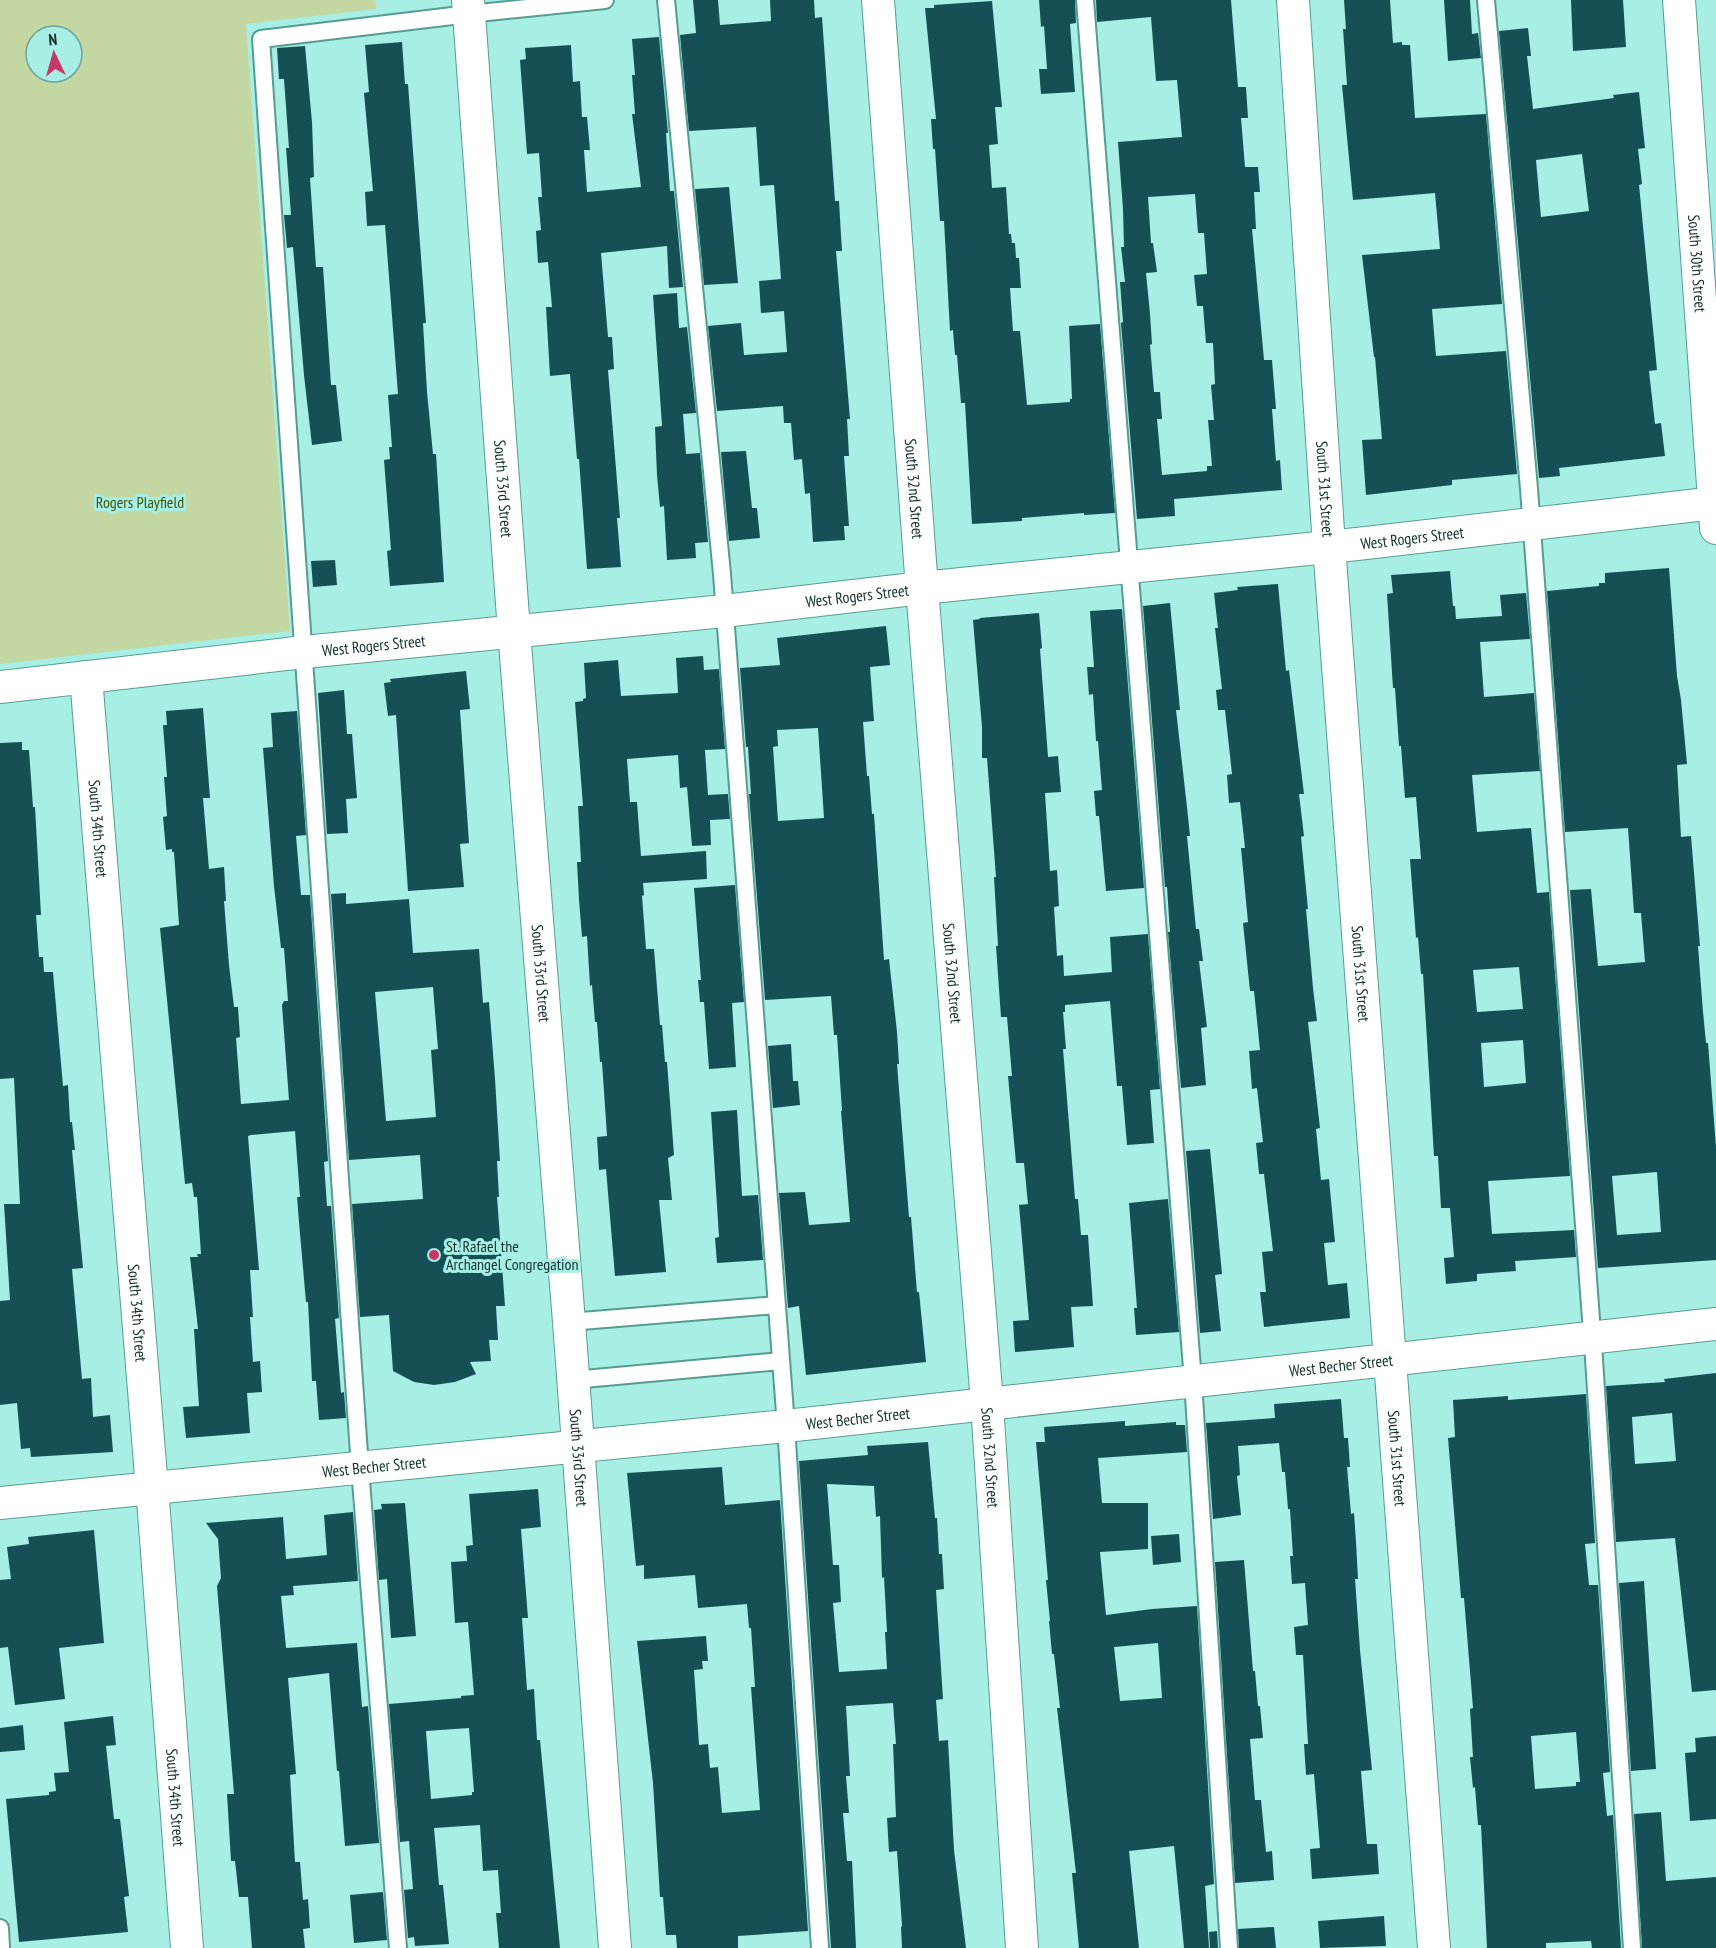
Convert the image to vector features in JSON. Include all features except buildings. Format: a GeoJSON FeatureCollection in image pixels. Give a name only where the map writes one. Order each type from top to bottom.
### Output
{"type":"FeatureCollection","features":[{"type":"Feature","properties":{"kind":"street","name":"South 32nd Street"},"geometry":{"type":"LineString","coordinates":[[878,0],[987,1403],[1022,1948]]}},
{"type":"Feature","properties":{"kind":"street","name":"South 31st Street"},"geometry":{"type":"LineString","coordinates":[[1293,0],[1329,546],[1434,1948]]}},
{"type":"Feature","properties":{"kind":"street","name":"South 30th Street"},"geometry":{"type":"LineString","coordinates":[[1679,0],[1715,511]]}},
{"type":"Feature","properties":{"kind":"street","name":"South 33rd Street"},"geometry":{"type":"LineString","coordinates":[[469,7],[514,631],[569,1322],[615,1948]]}},
{"type":"Feature","properties":{"kind":"street","name":"West Rogers Street"},"geometry":{"type":"LineString","coordinates":[[0,687],[304,652],[724,611],[1531,524],[1715,511]]}},
{"type":"Feature","properties":{"kind":"street","name":"South 34th Street"},"geometry":{"type":"LineString","coordinates":[[86,677],[188,1948]]}},
{"type":"Feature","properties":{"kind":"street","name":"West Becher Street"},"geometry":{"type":"LineString","coordinates":[[0,1503],[786,1426],[1716,1324]]}},
{"type":"Feature","properties":{"kind":"lane"},"geometry":{"type":"LineString","coordinates":[[398,1948],[360,1468],[261,39],[469,7],[605,0]]}},
{"type":"Feature","properties":{"kind":"lane"},"geometry":{"type":"LineString","coordinates":[[666,0],[722,574],[786,1426],[820,1948]]}},
{"type":"Feature","properties":{"kind":"lane"},"geometry":{"type":"LineString","coordinates":[[1085,0],[1193,1381],[1229,1948]]}},
{"type":"Feature","properties":{"kind":"lane"},"geometry":{"type":"LineString","coordinates":[[1486,0],[1530,489],[1592,1338],[1632,1948]]}},
{"type":"Feature","properties":{"kind":"lane"},"geometry":{"type":"LineString","coordinates":[[569,1322],[777,1305]]}},
{"type":"Feature","properties":{"kind":"lane"},"geometry":{"type":"LineString","coordinates":[[573,1380],[781,1361]]}},
{"type":"Feature","properties":{"kind":"lane"},"geometry":{"type":"LineString","coordinates":[[0,1928],[2,1948]]}},
{"type":"Feature","properties":{"kind":"green space","name":"Rogers Playfield"},"geometry":{"type":"Polygon","coordinates":[[[0,0],[375,0],[376,9],[246,24],[290,631],[0,664],[0,0]]]}},
{"type":"Feature","properties":{"kind":"place","name":"St. Rafael the Archangel Congregation"},"geometry":{"type":"Point","coordinates":[434,1255]}}]}
